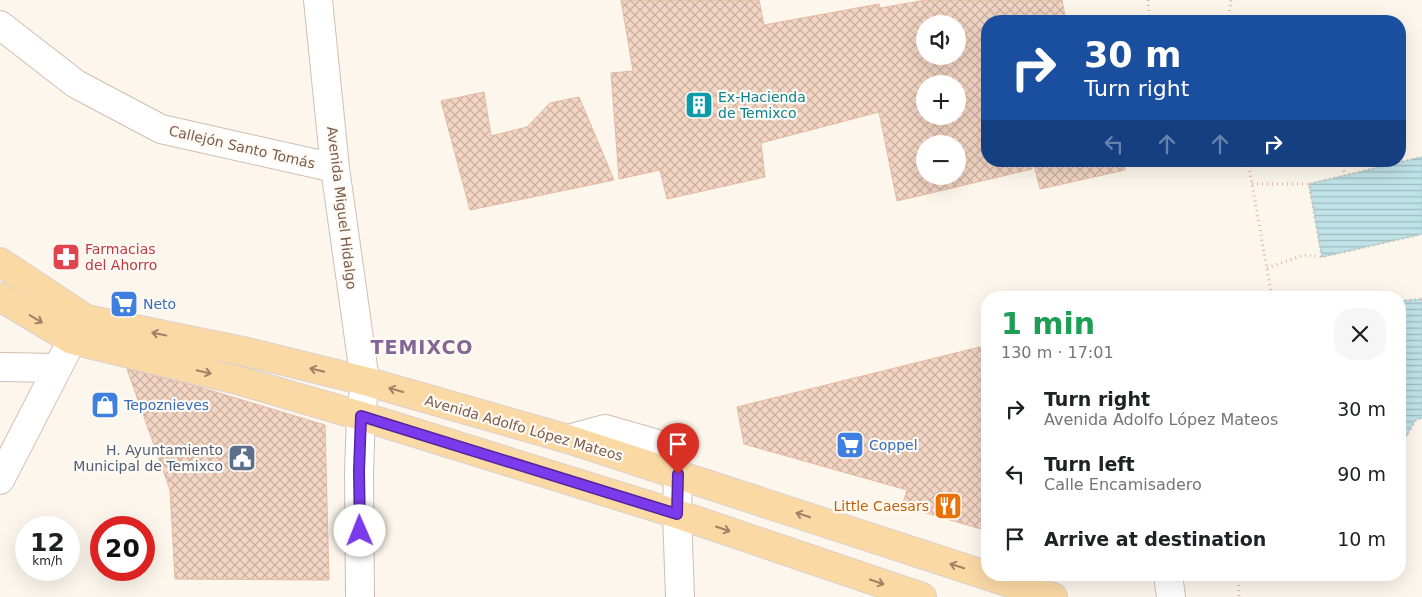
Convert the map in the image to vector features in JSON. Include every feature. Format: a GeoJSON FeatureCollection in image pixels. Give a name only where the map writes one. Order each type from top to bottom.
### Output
{"type":"FeatureCollection","features":[{"type":"Feature","properties":{"kind":"main road","name":"Avenida Adolfo López Mateos"},"geometry":{"type":"LineString","coordinates":[[0,262],[79,330],[247,352],[365,381],[568,439],[981,574]]}},
{"type":"Feature","properties":{"kind":"main road","name":"Avenida Adolfo López Mateos"},"geometry":{"type":"LineString","coordinates":[[0,297],[79,330],[677,514],[922,597]]}},
{"type":"Feature","properties":{"kind":"main road","name":"Avenida Adolfo López Mateos"},"geometry":{"type":"LineString","coordinates":[[1004,581],[1053,597]]}},
{"type":"Feature","properties":{"kind":"street","name":"Avenida Miguel Hidalgo"},"geometry":{"type":"LineString","coordinates":[[318,0],[335,168],[365,381],[361,416],[359,471],[360,597]]}},
{"type":"Feature","properties":{"kind":"street","name":"Callejón Santo Tomás"},"geometry":{"type":"LineString","coordinates":[[0,25],[76,84],[161,129],[335,168]]}},
{"type":"Feature","properties":{"kind":"street"},"geometry":{"type":"LineString","coordinates":[[0,480],[57,368],[79,330]]}},
{"type":"Feature","properties":{"kind":"street"},"geometry":{"type":"LineString","coordinates":[[0,366],[57,368]]}},
{"type":"Feature","properties":{"kind":"street"},"geometry":{"type":"LineString","coordinates":[[673,473],[677,514],[680,597]]}},
{"type":"Feature","properties":{"kind":"street"},"geometry":{"type":"LineString","coordinates":[[1169,581],[1171,597]]}},
{"type":"Feature","properties":{"kind":"path"},"geometry":{"type":"LineString","coordinates":[[1148,0],[1149,15]]}},
{"type":"Feature","properties":{"kind":"path"},"geometry":{"type":"LineString","coordinates":[[1229,15],[1231,0]]}},
{"type":"Feature","properties":{"kind":"path"},"geometry":{"type":"LineString","coordinates":[[1406,161],[1422,157]]}},
{"type":"Feature","properties":{"kind":"path"},"geometry":{"type":"LineString","coordinates":[[1249,167],[1271,291]]}},
{"type":"Feature","properties":{"kind":"path"},"geometry":{"type":"LineString","coordinates":[[1342,167],[1344,175]]}},
{"type":"Feature","properties":{"kind":"path"},"geometry":{"type":"LineString","coordinates":[[1252,184],[1309,184],[1379,167]]}},
{"type":"Feature","properties":{"kind":"path"},"geometry":{"type":"LineString","coordinates":[[1309,184],[1322,257]]}},
{"type":"Feature","properties":{"kind":"path"},"geometry":{"type":"LineString","coordinates":[[1267,268],[1304,255],[1322,257],[1422,234]]}},
{"type":"Feature","properties":{"kind":"path"},"geometry":{"type":"LineString","coordinates":[[1406,301],[1422,299]]}},
{"type":"Feature","properties":{"kind":"path"},"geometry":{"type":"LineString","coordinates":[[1406,437],[1416,419],[1422,418]]}},
{"type":"Feature","properties":{"kind":"path"},"geometry":{"type":"LineString","coordinates":[[1238,581],[1238,597]]}},
{"type":"Feature","properties":{"kind":"water"},"geometry":{"type":"Polygon","coordinates":[[[1422,157],[1422,234],[1322,257],[1309,184],[1380,167],[1406,167],[1406,161],[1422,157]]]}},
{"type":"Feature","properties":{"kind":"water"},"geometry":{"type":"Polygon","coordinates":[[[1422,299],[1422,418],[1416,419],[1406,437],[1406,300],[1422,299]]]}},
{"type":"Feature","properties":{"kind":"building","name":"Ex-Hacienda de Temixco"},"geometry":{"type":"Polygon","coordinates":[[[621,0],[759,0],[764,25],[879,4],[880,8],[926,0],[1062,0],[1065,15],[981,15],[981,167],[1032,167],[1032,169],[966,185],[966,135],[916,135],[916,185],[964,185],[897,201],[879,112],[761,143],[765,177],[667,199],[660,170],[619,179],[611,73],[633,71],[621,0]]]}},
{"type":"Feature","properties":{"kind":"building"},"geometry":{"type":"Polygon","coordinates":[[[484,92],[491,136],[527,127],[550,103],[579,97],[614,180],[470,210],[441,101],[484,92]]]}},
{"type":"Feature","properties":{"kind":"building"},"geometry":{"type":"Polygon","coordinates":[[[1034,167],[1125,167],[1125,170],[1040,189],[1034,167]]]}},
{"type":"Feature","properties":{"kind":"building"},"geometry":{"type":"Polygon","coordinates":[[[981,347],[981,529],[902,506],[907,490],[744,444],[737,407],[981,347]]]}},
{"type":"Feature","properties":{"kind":"building","name":"H. Ayuntamiento Municipal de Temixco"},"geometry":{"type":"Polygon","coordinates":[[[127,369],[196,386],[325,425],[329,580],[175,579],[170,490],[127,369]]]}},
{"type":"Feature","properties":{"kind":"place","name":"Ex-Hacienda de Temixco"},"geometry":{"type":"Point","coordinates":[699,105]}},
{"type":"Feature","properties":{"kind":"place","name":"Farmacias del Ahorro"},"geometry":{"type":"Point","coordinates":[66,257]}},
{"type":"Feature","properties":{"kind":"place","name":"Neto"},"geometry":{"type":"Point","coordinates":[124,304]}},
{"type":"Feature","properties":{"kind":"place","name":"Tepoznieves"},"geometry":{"type":"Point","coordinates":[105,405]}},
{"type":"Feature","properties":{"kind":"place","name":"Coppel"},"geometry":{"type":"Point","coordinates":[850,445]}},
{"type":"Feature","properties":{"kind":"place","name":"H. Ayuntamiento Municipal de Temixco"},"geometry":{"type":"Point","coordinates":[242,458]}},
{"type":"Feature","properties":{"kind":"place","name":"Little Caesars"},"geometry":{"type":"Point","coordinates":[948,506]}},
{"type":"Feature","properties":{"kind":"district","name":"TEMIXCO"},"geometry":{"type":"Point","coordinates":[422,347]}},
{"type":"Feature","properties":{"kind":"route"},"geometry":{"type":"LineString","coordinates":[[360,531],[359,471],[361,416],[677,514],[678,474]]}}]}
